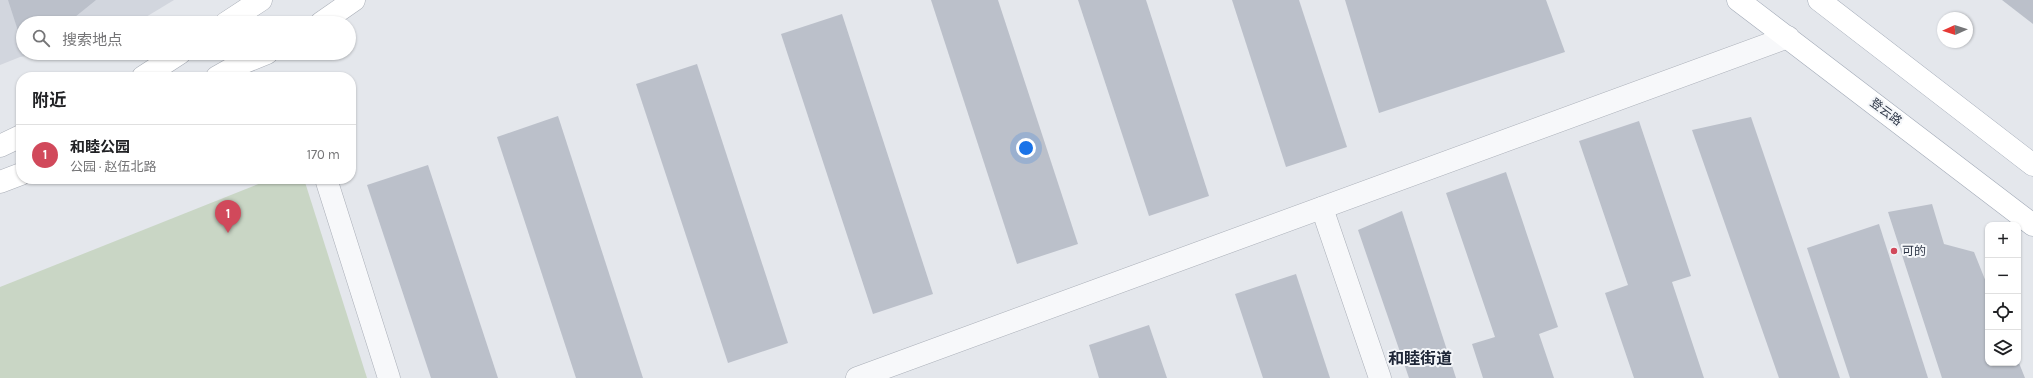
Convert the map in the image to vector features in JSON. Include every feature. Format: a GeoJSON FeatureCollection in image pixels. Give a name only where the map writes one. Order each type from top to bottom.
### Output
{"type":"FeatureCollection","features":[{"type":"Feature","properties":{"kind":"main road"},"geometry":{"type":"LineString","coordinates":[[237,16],[261,0]]}},
{"type":"Feature","properties":{"kind":"main road"},"geometry":{"type":"LineString","coordinates":[[331,16],[354,0]]}},
{"type":"Feature","properties":{"kind":"main road","name":"登云路"},"geometry":{"type":"LineString","coordinates":[[1738,0],[2033,225]]}},
{"type":"Feature","properties":{"kind":"main road"},"geometry":{"type":"LineString","coordinates":[[1819,0],[2033,165]]}},
{"type":"Feature","properties":{"kind":"main road"},"geometry":{"type":"LineString","coordinates":[[151,72],[169,60]]}},
{"type":"Feature","properties":{"kind":"main road"},"geometry":{"type":"LineString","coordinates":[[226,72],[250,60]]}},
{"type":"Feature","properties":{"kind":"main road"},"geometry":{"type":"LineString","coordinates":[[0,146],[16,138]]}},
{"type":"Feature","properties":{"kind":"main road"},"geometry":{"type":"LineString","coordinates":[[0,182],[16,176]]}},
{"type":"Feature","properties":{"kind":"street"},"geometry":{"type":"LineString","coordinates":[[857,378],[1788,38]]}},
{"type":"Feature","properties":{"kind":"street"},"geometry":{"type":"LineString","coordinates":[[328,184],[389,378]]}},
{"type":"Feature","properties":{"kind":"street"},"geometry":{"type":"LineString","coordinates":[[1322,208],[1380,378]]}},
{"type":"Feature","properties":{"kind":"shaded area"},"geometry":{"type":"Polygon","coordinates":[[[0,0],[174,0],[148,16],[16,16],[16,59],[0,65],[0,0]]]}},
{"type":"Feature","properties":{"kind":"green space"},"geometry":{"type":"Polygon","coordinates":[[[258,184],[306,184],[367,378],[0,378],[0,287],[258,184]]]}},
{"type":"Feature","properties":{"kind":"building"},"geometry":{"type":"Polygon","coordinates":[[[8,0],[96,0],[76,16],[16,16],[16,25],[8,0]]]}},
{"type":"Feature","properties":{"kind":"building"},"geometry":{"type":"Polygon","coordinates":[[[931,0],[998,0],[1078,244],[1017,264],[931,0]]]}},
{"type":"Feature","properties":{"kind":"building"},"geometry":{"type":"Polygon","coordinates":[[[1078,0],[1146,0],[1209,196],[1149,216],[1078,0]]]}},
{"type":"Feature","properties":{"kind":"building"},"geometry":{"type":"Polygon","coordinates":[[[1232,0],[1299,0],[1347,147],[1286,167],[1232,0]]]}},
{"type":"Feature","properties":{"kind":"building"},"geometry":{"type":"Polygon","coordinates":[[[1345,0],[1546,0],[1565,52],[1379,113],[1345,0]]]}},
{"type":"Feature","properties":{"kind":"building"},"geometry":{"type":"Polygon","coordinates":[[[2002,0],[2033,0],[2033,24],[2002,0]]]}},
{"type":"Feature","properties":{"kind":"building"},"geometry":{"type":"Polygon","coordinates":[[[842,14],[933,294],[873,314],[781,34],[842,14]]]}},
{"type":"Feature","properties":{"kind":"building"},"geometry":{"type":"Polygon","coordinates":[[[697,64],[788,343],[728,363],[636,84],[697,64]]]}},
{"type":"Feature","properties":{"kind":"building"},"geometry":{"type":"Polygon","coordinates":[[[558,116],[643,378],[576,378],[497,137],[558,116]]]}},
{"type":"Feature","properties":{"kind":"building"},"geometry":{"type":"Polygon","coordinates":[[[1751,117],[1840,378],[1779,378],[1692,130],[1751,117]]]}},
{"type":"Feature","properties":{"kind":"building"},"geometry":{"type":"Polygon","coordinates":[[[1639,121],[1691,276],[1672,282],[1704,378],[1634,378],[1605,293],[1628,285],[1579,141],[1639,121]]]}},
{"type":"Feature","properties":{"kind":"building"},"geometry":{"type":"Polygon","coordinates":[[[428,165],[498,378],[431,378],[367,185],[428,165]]]}},
{"type":"Feature","properties":{"kind":"building"},"geometry":{"type":"Polygon","coordinates":[[[1506,172],[1558,327],[1539,334],[1554,378],[1483,378],[1472,344],[1495,337],[1446,193],[1506,172]]]}},
{"type":"Feature","properties":{"kind":"building"},"geometry":{"type":"Polygon","coordinates":[[[1932,204],[1944,244],[1974,252],[1985,280],[1985,366],[2020,366],[2025,378],[1942,378],[1888,212],[1932,204]]]}},
{"type":"Feature","properties":{"kind":"building"},"geometry":{"type":"Polygon","coordinates":[[[1402,211],[1456,378],[1409,378],[1358,230],[1402,211]]]}},
{"type":"Feature","properties":{"kind":"building"},"geometry":{"type":"Polygon","coordinates":[[[1879,224],[1928,378],[1850,378],[1807,248],[1879,224]]]}},
{"type":"Feature","properties":{"kind":"building"},"geometry":{"type":"Polygon","coordinates":[[[1296,274],[1330,378],[1263,378],[1235,294],[1296,274]]]}},
{"type":"Feature","properties":{"kind":"building"},"geometry":{"type":"Polygon","coordinates":[[[1149,325],[1167,378],[1099,378],[1089,345],[1149,325]]]}},
{"type":"Feature","properties":{"kind":"place","name":"和睦公园"},"geometry":{"type":"Point","coordinates":[228,233]}},
{"type":"Feature","properties":{"kind":"place","name":"可的"},"geometry":{"type":"Point","coordinates":[1894,251]}},
{"type":"Feature","properties":{"kind":"district","name":"和睦街道"},"geometry":{"type":"Point","coordinates":[1420,358]}}]}
